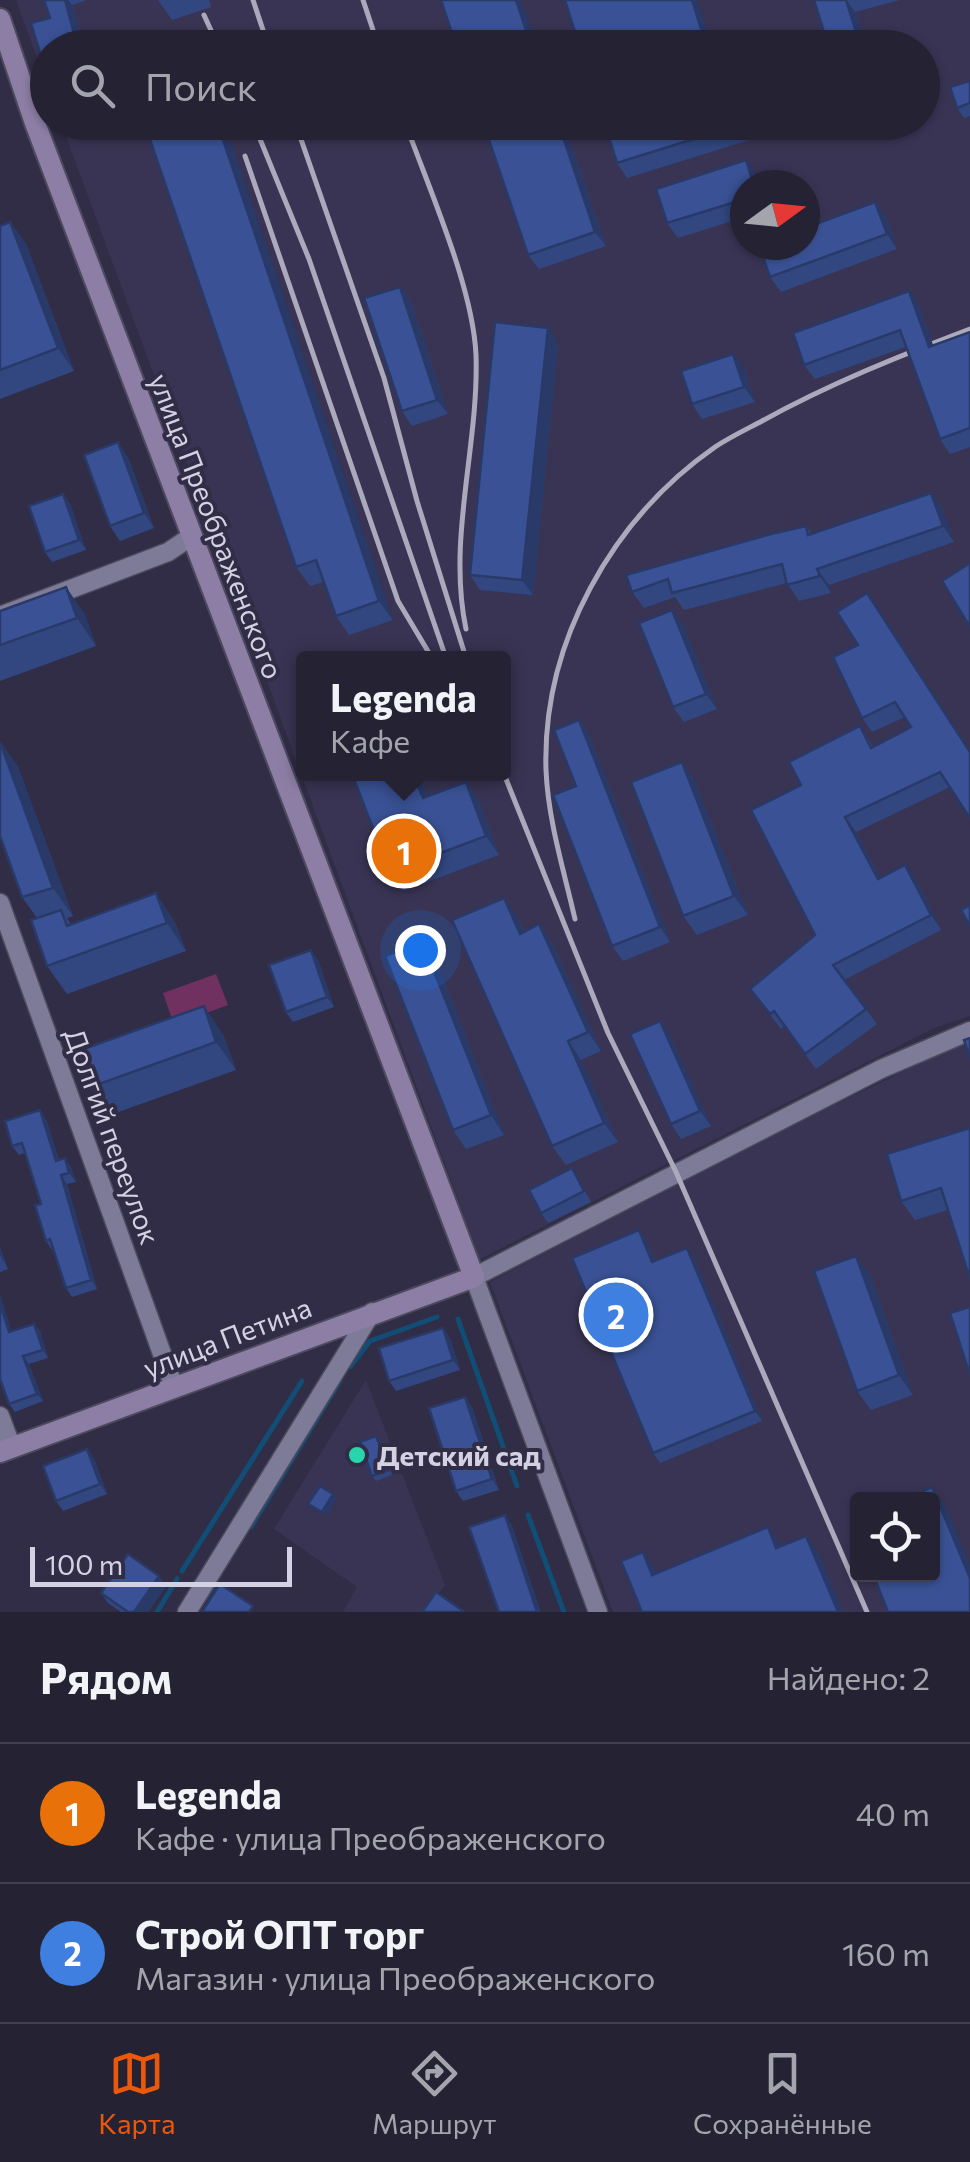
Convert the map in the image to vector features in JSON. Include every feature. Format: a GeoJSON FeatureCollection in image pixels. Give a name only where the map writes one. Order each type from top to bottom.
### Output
{"type":"FeatureCollection","features":[{"type":"Feature","properties":{"kind":"street","name":"улица Преображенского"},"geometry":{"type":"LineString","coordinates":[[0,19],[30,108]]}},
{"type":"Feature","properties":{"kind":"street","name":"улица Преображенского"},"geometry":{"type":"LineString","coordinates":[[41,140],[598,1612]]}},
{"type":"Feature","properties":{"kind":"street"},"geometry":{"type":"LineString","coordinates":[[0,616],[168,552],[192,536]]}},
{"type":"Feature","properties":{"kind":"street","name":"Долгий переулок"},"geometry":{"type":"LineString","coordinates":[[0,903],[174,1387]]}},
{"type":"Feature","properties":{"kind":"street"},"geometry":{"type":"LineString","coordinates":[[474,1277],[881,1068],[970,1031]]}},
{"type":"Feature","properties":{"kind":"street","name":"улица Петина"},"geometry":{"type":"LineString","coordinates":[[6,1450],[474,1277]]}},
{"type":"Feature","properties":{"kind":"street"},"geometry":{"type":"LineString","coordinates":[[186,1612],[372,1312]]}},
{"type":"Feature","properties":{"kind":"street"},"geometry":{"type":"LineString","coordinates":[[0,1416],[6,1450]]}},
{"type":"Feature","properties":{"kind":"shaded area"},"geometry":{"type":"Polygon","coordinates":[[[16,0],[970,0],[970,1016],[934,1028],[480,1259],[304,781],[511,781],[511,651],[296,651],[296,760],[67,140],[940,140],[940,30],[30,30],[30,39],[16,0]]]}},
{"type":"Feature","properties":{"kind":"shaded area"},"geometry":{"type":"Polygon","coordinates":[[[216,974],[228,1005],[174,1025],[163,993],[216,974]]]}},
{"type":"Feature","properties":{"kind":"shaded area"},"geometry":{"type":"Polygon","coordinates":[[[970,1043],[970,1612],[613,1612],[490,1282],[759,1141],[970,1043]]]}},
{"type":"Feature","properties":{"kind":"shaded area","name":"Детский сад"},"geometry":{"type":"Polygon","coordinates":[[[366,1380],[445,1585],[424,1612],[343,1612],[357,1587],[274,1529],[366,1380]]]}},
{"type":"Feature","properties":{"kind":"building"},"geometry":{"type":"Polygon","coordinates":[[[44,0],[65,0],[73,30],[33,30],[31,23],[50,18],[44,0]]]}},
{"type":"Feature","properties":{"kind":"building"},"geometry":{"type":"Polygon","coordinates":[[[441,0],[516,0],[526,30],[451,30],[441,0]]]}},
{"type":"Feature","properties":{"kind":"building"},"geometry":{"type":"Polygon","coordinates":[[[565,0],[692,0],[701,30],[574,30],[565,0]]]}},
{"type":"Feature","properties":{"kind":"building"},"geometry":{"type":"Polygon","coordinates":[[[814,0],[846,0],[855,30],[823,30],[814,0]]]}},
{"type":"Feature","properties":{"kind":"building"},"geometry":{"type":"Polygon","coordinates":[[[970,81],[970,103],[957,108],[950,87],[970,81]]]}},
{"type":"Feature","properties":{"kind":"building"},"geometry":{"type":"Polygon","coordinates":[[[150,140],[223,140],[379,601],[336,616],[316,560],[296,567],[150,140]]]}},
{"type":"Feature","properties":{"kind":"building"},"geometry":{"type":"Polygon","coordinates":[[[489,140],[564,140],[595,232],[528,255],[489,140]]]}},
{"type":"Feature","properties":{"kind":"building"},"geometry":{"type":"Polygon","coordinates":[[[610,140],[690,140],[617,163],[610,140]]]}},
{"type":"Feature","properties":{"kind":"building"},"geometry":{"type":"Polygon","coordinates":[[[746,160],[749,170],[730,170],[730,204],[667,223],[656,189],[746,160]]]}},
{"type":"Feature","properties":{"kind":"building"},"geometry":{"type":"Polygon","coordinates":[[[875,202],[887,234],[820,259],[820,222],[875,202]]]}},
{"type":"Feature","properties":{"kind":"building"},"geometry":{"type":"Polygon","coordinates":[[[10,222],[58,348],[0,370],[0,226],[10,222]]]}},
{"type":"Feature","properties":{"kind":"building"},"geometry":{"type":"Polygon","coordinates":[[[764,260],[816,260],[770,277],[764,260]]]}},
{"type":"Feature","properties":{"kind":"building"},"geometry":{"type":"Polygon","coordinates":[[[400,287],[437,400],[402,411],[364,298],[400,287]]]}},
{"type":"Feature","properties":{"kind":"building"},"geometry":{"type":"Polygon","coordinates":[[[909,291],[929,347],[970,332],[970,428],[940,439],[900,330],[804,365],[793,333],[909,291]]]}},
{"type":"Feature","properties":{"kind":"building"},"geometry":{"type":"Polygon","coordinates":[[[495,322],[548,328],[522,580],[470,575],[495,322]]]}},
{"type":"Feature","properties":{"kind":"building"},"geometry":{"type":"Polygon","coordinates":[[[733,354],[744,387],[692,404],[681,371],[733,354]]]}},
{"type":"Feature","properties":{"kind":"building"},"geometry":{"type":"Polygon","coordinates":[[[118,442],[144,513],[110,526],[84,455],[118,442]]]}},
{"type":"Feature","properties":{"kind":"building"},"geometry":{"type":"Polygon","coordinates":[[[931,493],[943,526],[817,569],[820,576],[787,585],[782,564],[672,593],[668,579],[632,592],[626,575],[806,526],[808,535],[931,493]]]}},
{"type":"Feature","properties":{"kind":"building"},"geometry":{"type":"Polygon","coordinates":[[[63,494],[79,540],[45,552],[29,506],[63,494]]]}},
{"type":"Feature","properties":{"kind":"building"},"geometry":{"type":"Polygon","coordinates":[[[970,563],[970,627],[942,581],[970,563]]]}},
{"type":"Feature","properties":{"kind":"building"},"geometry":{"type":"Polygon","coordinates":[[[66,587],[77,618],[0,645],[0,611],[66,587]]]}},
{"type":"Feature","properties":{"kind":"building"},"geometry":{"type":"Polygon","coordinates":[[[867,593],[970,752],[970,818],[940,772],[845,817],[878,879],[905,865],[931,915],[833,965],[866,1009],[805,1054],[774,1011],[770,1014],[750,989],[815,935],[751,810],[801,785],[789,762],[860,726],[871,748],[911,727],[895,702],[862,718],[833,657],[858,645],[837,612],[867,593]]]}},
{"type":"Feature","properties":{"kind":"building"},"geometry":{"type":"Polygon","coordinates":[[[672,610],[706,694],[673,707],[639,623],[672,610]]]}},
{"type":"Feature","properties":{"kind":"building"},"geometry":{"type":"Polygon","coordinates":[[[579,720],[660,927],[612,946],[553,795],[576,786],[554,730],[579,720]]]}},
{"type":"Feature","properties":{"kind":"building"},"geometry":{"type":"Polygon","coordinates":[[[0,742],[53,888],[22,897],[0,836],[0,742]]]}},
{"type":"Feature","properties":{"kind":"building"},"geometry":{"type":"Polygon","coordinates":[[[682,762],[734,896],[683,916],[631,782],[682,762]]]}},
{"type":"Feature","properties":{"kind":"building"},"geometry":{"type":"Polygon","coordinates":[[[355,781],[416,781],[423,798],[466,782],[486,836],[390,872],[355,781]]]}},
{"type":"Feature","properties":{"kind":"building"},"geometry":{"type":"Polygon","coordinates":[[[156,893],[167,923],[47,966],[31,920],[61,910],[67,926],[156,893]]]}},
{"type":"Feature","properties":{"kind":"building"},"geometry":{"type":"Polygon","coordinates":[[[504,898],[520,934],[539,924],[588,1032],[568,1041],[604,1123],[552,1146],[452,920],[504,898]]]}},
{"type":"Feature","properties":{"kind":"building"},"geometry":{"type":"Polygon","coordinates":[[[970,905],[970,926],[961,910],[970,905]]]}},
{"type":"Feature","properties":{"kind":"building"},"geometry":{"type":"Polygon","coordinates":[[[422,941],[491,1115],[453,1130],[385,956],[422,941]]]}},
{"type":"Feature","properties":{"kind":"building"},"geometry":{"type":"Polygon","coordinates":[[[311,950],[327,997],[286,1012],[269,965],[311,950]]]}},
{"type":"Feature","properties":{"kind":"building"},"geometry":{"type":"Polygon","coordinates":[[[204,1006],[216,1042],[91,1087],[78,1051],[204,1006]]]}},
{"type":"Feature","properties":{"kind":"building"},"geometry":{"type":"Polygon","coordinates":[[[660,1021],[700,1111],[671,1124],[630,1034],[660,1021]]]}},
{"type":"Feature","properties":{"kind":"building"},"geometry":{"type":"Polygon","coordinates":[[[40,1110],[56,1161],[65,1158],[69,1173],[61,1175],[91,1280],[66,1288],[35,1205],[41,1204],[22,1143],[12,1146],[5,1121],[40,1110]]]}},
{"type":"Feature","properties":{"kind":"building"},"geometry":{"type":"Polygon","coordinates":[[[970,1128],[970,1279],[941,1188],[901,1201],[887,1154],[970,1128]]]}},
{"type":"Feature","properties":{"kind":"building"},"geometry":{"type":"Polygon","coordinates":[[[572,1168],[584,1191],[541,1213],[529,1190],[572,1168]]]}},
{"type":"Feature","properties":{"kind":"building"},"geometry":{"type":"Polygon","coordinates":[[[639,1230],[652,1262],[687,1248],[755,1411],[653,1453],[572,1258],[639,1230]]]}},
{"type":"Feature","properties":{"kind":"building"},"geometry":{"type":"Polygon","coordinates":[[[856,1256],[899,1375],[857,1391],[814,1271],[856,1256]]]}},
{"type":"Feature","properties":{"kind":"building"},"geometry":{"type":"Polygon","coordinates":[[[0,1304],[9,1332],[34,1324],[43,1350],[23,1356],[37,1394],[9,1404],[0,1379],[0,1304]]]}},
{"type":"Feature","properties":{"kind":"building"},"geometry":{"type":"Polygon","coordinates":[[[970,1307],[970,1375],[950,1313],[970,1307]]]}},
{"type":"Feature","properties":{"kind":"building"},"geometry":{"type":"Polygon","coordinates":[[[443,1328],[453,1360],[389,1381],[379,1348],[443,1328]]]}},
{"type":"Feature","properties":{"kind":"building"},"geometry":{"type":"Polygon","coordinates":[[[465,1397],[492,1479],[456,1491],[429,1408],[465,1397]]]}},
{"type":"Feature","properties":{"kind":"building"},"geometry":{"type":"Polygon","coordinates":[[[376,1436],[389,1470],[372,1476],[360,1442],[376,1436]]]}},
{"type":"Feature","properties":{"kind":"building"},"geometry":{"type":"Polygon","coordinates":[[[87,1449],[100,1484],[56,1501],[43,1466],[87,1449]]]}},
{"type":"Feature","properties":{"kind":"building"},"geometry":{"type":"Polygon","coordinates":[[[320,1486],[333,1494],[322,1512],[308,1504],[320,1486]]]}},
{"type":"Feature","properties":{"kind":"building"},"geometry":{"type":"Polygon","coordinates":[[[940,1506],[970,1578],[970,1612],[888,1612],[876,1582],[940,1582],[940,1506]]]}},
{"type":"Feature","properties":{"kind":"building"},"geometry":{"type":"Polygon","coordinates":[[[505,1515],[537,1612],[499,1612],[469,1527],[505,1515]]]}},
{"type":"Feature","properties":{"kind":"building"},"geometry":{"type":"Polygon","coordinates":[[[768,1527],[776,1548],[806,1536],[838,1612],[642,1612],[621,1561],[643,1552],[652,1575],[768,1527]]]}},
{"type":"Feature","properties":{"kind":"building"},"geometry":{"type":"Polygon","coordinates":[[[128,1554],[159,1576],[134,1612],[101,1593],[128,1554]]]}},
{"type":"Feature","properties":{"kind":"building"},"geometry":{"type":"Polygon","coordinates":[[[220,1584],[253,1606],[249,1612],[202,1612],[220,1584]]]}},
{"type":"Feature","properties":{"kind":"building"},"geometry":{"type":"Polygon","coordinates":[[[436,1592],[463,1611],[422,1612],[436,1592]]]}},
{"type":"Feature","properties":{"kind":"waterway"},"geometry":{"type":"LineString","coordinates":[[350,1367],[370,1341],[437,1317]]}},
{"type":"Feature","properties":{"kind":"waterway"},"geometry":{"type":"LineString","coordinates":[[458,1319],[517,1486]]}},
{"type":"Feature","properties":{"kind":"waterway"},"geometry":{"type":"LineString","coordinates":[[182,1571],[302,1381]]}},
{"type":"Feature","properties":{"kind":"waterway"},"geometry":{"type":"LineString","coordinates":[[251,1527],[340,1381]]}},
{"type":"Feature","properties":{"kind":"waterway"},"geometry":{"type":"LineString","coordinates":[[528,1515],[564,1612]]}},
{"type":"Feature","properties":{"kind":"waterway"},"geometry":{"type":"LineString","coordinates":[[157,1612],[177,1579]]}},
{"type":"Feature","properties":{"kind":"waterway"},"geometry":{"type":"LineString","coordinates":[[205,1599],[214,1585]]}},
{"type":"Feature","properties":{"kind":"railway"},"geometry":{"type":"LineString","coordinates":[[253,0],[263,30]]}},
{"type":"Feature","properties":{"kind":"railway"},"geometry":{"type":"LineString","coordinates":[[363,0],[373,30]]}},
{"type":"Feature","properties":{"kind":"railway"},"geometry":{"type":"LineString","coordinates":[[204,15],[211,30]]}},
{"type":"Feature","properties":{"kind":"railway"},"geometry":{"type":"LineString","coordinates":[[260,140],[309,259],[444,651]]}},
{"type":"Feature","properties":{"kind":"railway"},"geometry":{"type":"LineString","coordinates":[[301,140],[384,378],[464,651]]}},
{"type":"Feature","properties":{"kind":"railway"},"geometry":{"type":"LineString","coordinates":[[412,140],[467,299],[476,355],[460,561],[466,629]]}},
{"type":"Feature","properties":{"kind":"railway"},"geometry":{"type":"LineString","coordinates":[[245,156],[398,601],[428,651]]}},
{"type":"Feature","properties":{"kind":"railway"},"geometry":{"type":"LineString","coordinates":[[575,919],[550,808],[546,770],[548,723],[556,676],[571,631],[590,588],[615,547],[678,476],[721,443],[839,383],[970,329]]}},
{"type":"Feature","properties":{"kind":"railway"},"geometry":{"type":"LineString","coordinates":[[507,781],[608,1033],[676,1172],[867,1612]]}},
{"type":"Feature","properties":{"kind":"place","name":"Legenda"},"geometry":{"type":"Point","coordinates":[404,851]}},
{"type":"Feature","properties":{"kind":"place","name":"Строй ОПТ торг"},"geometry":{"type":"Point","coordinates":[616,1315]}},
{"type":"Feature","properties":{"kind":"place","name":"Детский сад"},"geometry":{"type":"Point","coordinates":[357,1455]}}]}
